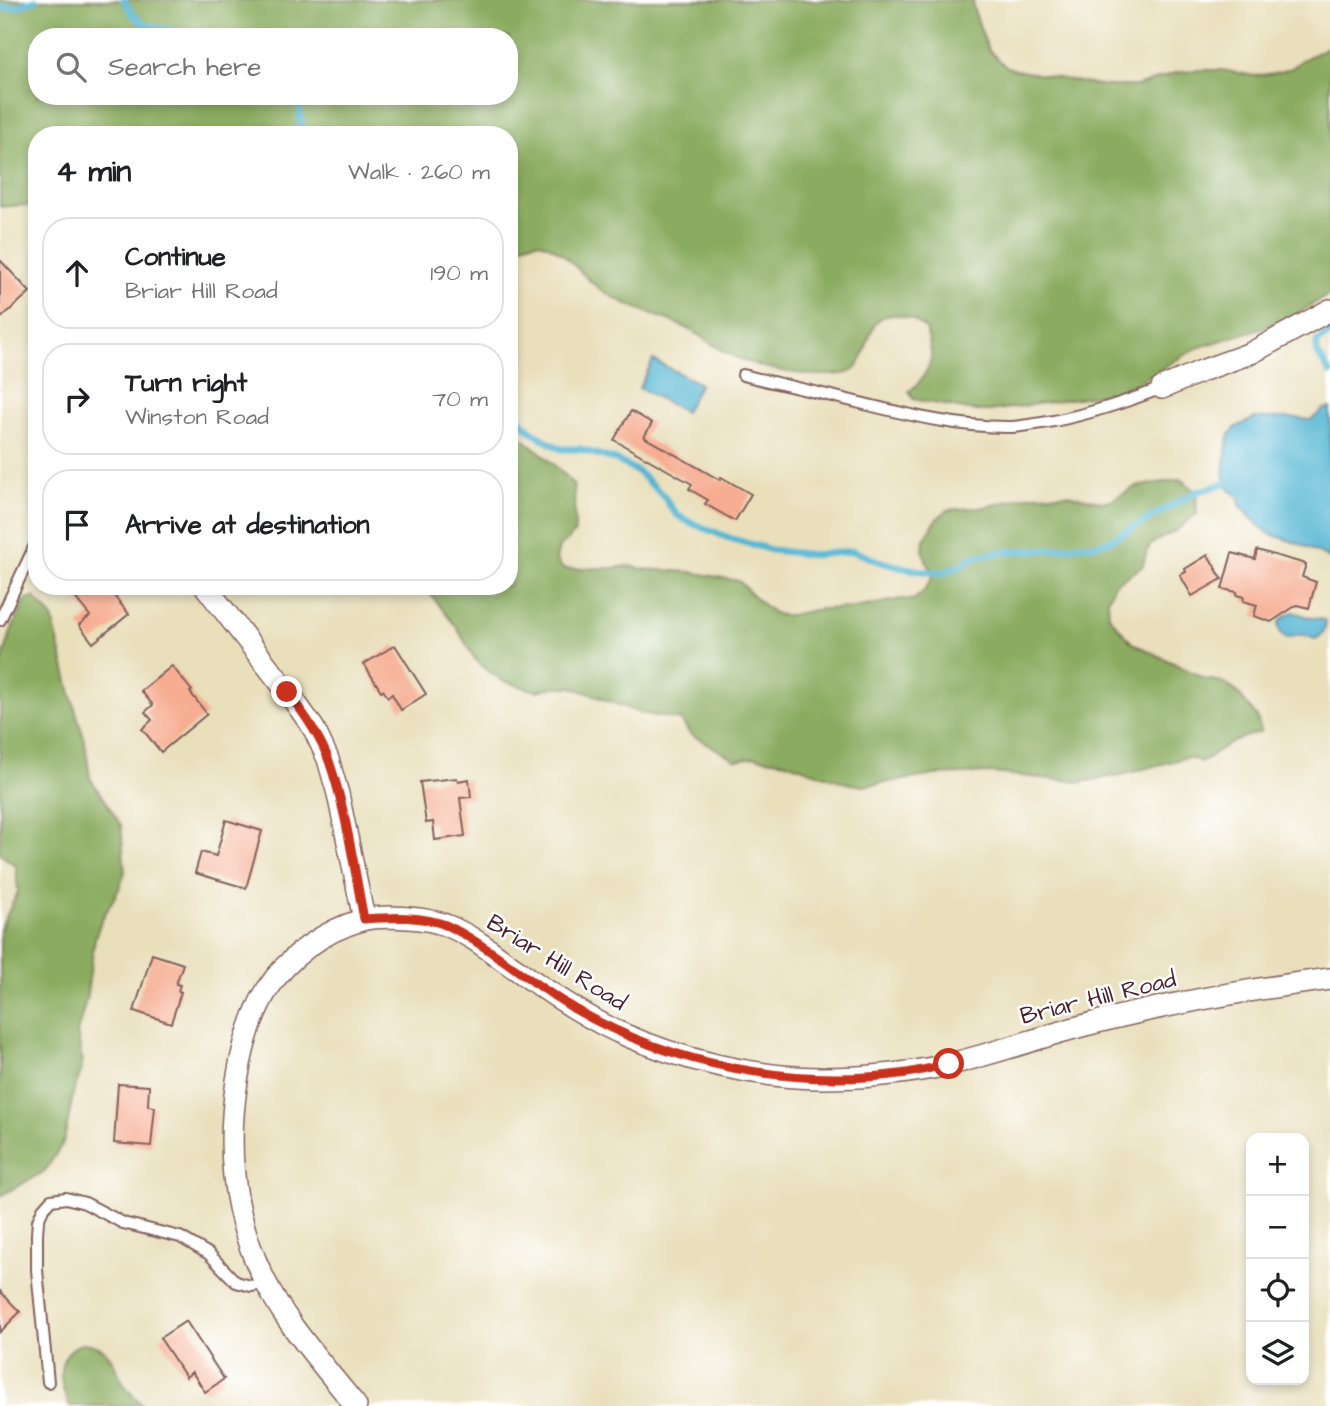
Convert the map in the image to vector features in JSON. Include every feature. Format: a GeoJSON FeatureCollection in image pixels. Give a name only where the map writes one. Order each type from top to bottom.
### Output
{"type":"FeatureCollection","features":[{"type":"Feature","properties":{"kind":"street"},"geometry":{"type":"LineString","coordinates":[[1162,388],[1251,353],[1330,310]]}},
{"type":"Feature","properties":{"kind":"street"},"geometry":{"type":"LineString","coordinates":[[212,595],[314,729],[328,759],[338,794],[364,919]]}},
{"type":"Feature","properties":{"kind":"street","name":"Briar Hill Road"},"geometry":{"type":"LineString","coordinates":[[356,1406],[290,1322],[267,1283],[244,1232],[235,1190],[231,1147],[232,1108],[248,1027],[267,990],[288,964],[312,943],[335,930],[364,919],[392,917],[424,919],[447,926],[471,938],[574,1008],[619,1032],[720,1066],[817,1078],[907,1073],[1180,1003],[1247,990],[1330,979]]}},
{"type":"Feature","properties":{"kind":"lane"},"geometry":{"type":"LineString","coordinates":[[743,375],[918,417],[972,425],[1015,427],[1099,411],[1162,388]]}},
{"type":"Feature","properties":{"kind":"lane"},"geometry":{"type":"LineString","coordinates":[[0,620],[28,560]]}},
{"type":"Feature","properties":{"kind":"lane"},"geometry":{"type":"LineString","coordinates":[[48,1382],[37,1269],[37,1234],[38,1221],[51,1200],[65,1198],[85,1203],[122,1223],[180,1237],[209,1254],[236,1282],[251,1286],[267,1283]]}},
{"type":"Feature","properties":{"kind":"green space"},"geometry":{"type":"Polygon","coordinates":[[[0,0],[973,0],[973,7],[989,50],[1005,66],[1112,86],[1137,86],[1175,73],[1198,70],[1221,70],[1256,76],[1280,72],[1330,46],[1330,294],[1295,315],[1268,326],[1197,348],[1135,384],[1111,393],[990,411],[974,411],[913,399],[909,391],[926,372],[931,351],[926,329],[907,317],[893,315],[877,322],[858,365],[850,372],[832,375],[790,372],[736,357],[692,331],[611,296],[593,284],[551,246],[534,242],[518,248],[518,126],[28,126],[28,206],[0,207],[0,0]]]}},
{"type":"Feature","properties":{"kind":"green space"},"geometry":{"type":"Polygon","coordinates":[[[518,435],[541,453],[574,486],[575,532],[559,547],[556,559],[563,569],[630,566],[691,572],[739,581],[774,613],[785,616],[820,609],[854,608],[901,599],[913,600],[926,588],[934,572],[923,551],[924,539],[937,519],[947,510],[985,507],[1033,495],[1068,494],[1103,502],[1135,487],[1181,479],[1196,492],[1197,514],[1153,543],[1147,551],[1143,566],[1115,584],[1108,599],[1109,616],[1132,643],[1206,679],[1222,682],[1236,691],[1257,717],[1261,732],[1230,744],[1202,762],[1188,757],[1121,775],[1081,782],[991,773],[935,775],[863,786],[846,783],[786,762],[754,757],[736,760],[690,734],[681,720],[640,713],[572,687],[537,691],[503,681],[475,659],[457,628],[431,595],[518,595],[518,435]]]}},
{"type":"Feature","properties":{"kind":"green space"},"geometry":{"type":"Polygon","coordinates":[[[34,597],[52,617],[85,742],[90,778],[121,825],[125,872],[95,938],[86,1000],[77,1033],[82,1069],[74,1090],[64,1141],[45,1171],[0,1196],[0,929],[18,892],[16,866],[0,854],[0,669],[11,631],[26,599],[34,597]]]}},
{"type":"Feature","properties":{"kind":"green space"},"geometry":{"type":"Polygon","coordinates":[[[83,1343],[107,1352],[124,1384],[143,1406],[70,1406],[63,1388],[61,1370],[67,1354],[83,1343]]]}},
{"type":"Feature","properties":{"kind":"water"},"geometry":{"type":"Polygon","coordinates":[[[653,360],[700,384],[685,412],[639,388],[653,360]]]}},
{"type":"Feature","properties":{"kind":"water"},"geometry":{"type":"Polygon","coordinates":[[[1330,408],[1330,559],[1303,545],[1270,534],[1257,524],[1240,505],[1235,493],[1229,490],[1224,474],[1227,444],[1236,427],[1255,418],[1311,420],[1324,409],[1330,408]]]}},
{"type":"Feature","properties":{"kind":"water"},"geometry":{"type":"Polygon","coordinates":[[[1293,612],[1324,620],[1326,624],[1321,635],[1316,639],[1305,635],[1285,638],[1279,629],[1279,622],[1293,612]]]}},
{"type":"Feature","properties":{"kind":"building"},"geometry":{"type":"Polygon","coordinates":[[[0,260],[28,290],[28,294],[0,319],[0,260]]]}},
{"type":"Feature","properties":{"kind":"building"},"geometry":{"type":"Polygon","coordinates":[[[631,411],[652,423],[644,437],[720,480],[721,477],[751,494],[735,521],[705,504],[708,500],[689,489],[692,484],[614,440],[631,411]]]}},
{"type":"Feature","properties":{"kind":"building"},"geometry":{"type":"Polygon","coordinates":[[[1257,550],[1306,564],[1302,577],[1316,582],[1309,608],[1297,605],[1271,622],[1254,616],[1257,605],[1243,601],[1244,597],[1236,595],[1237,592],[1222,589],[1232,553],[1255,559],[1257,550]]]}},
{"type":"Feature","properties":{"kind":"building"},"geometry":{"type":"Polygon","coordinates":[[[1208,555],[1222,579],[1192,596],[1180,575],[1208,555]]]}},
{"type":"Feature","properties":{"kind":"building"},"geometry":{"type":"Polygon","coordinates":[[[73,595],[113,595],[129,614],[93,643],[79,625],[90,616],[73,595]]]}},
{"type":"Feature","properties":{"kind":"building"},"geometry":{"type":"Polygon","coordinates":[[[395,645],[426,694],[401,710],[392,694],[388,697],[381,691],[364,664],[395,645]]]}},
{"type":"Feature","properties":{"kind":"building"},"geometry":{"type":"Polygon","coordinates":[[[172,666],[207,714],[161,752],[142,729],[152,720],[145,712],[153,705],[141,691],[172,666]]]}},
{"type":"Feature","properties":{"kind":"building"},"geometry":{"type":"Polygon","coordinates":[[[457,778],[458,781],[469,779],[471,797],[460,798],[465,836],[435,840],[433,822],[426,823],[420,782],[457,778]]]}},
{"type":"Feature","properties":{"kind":"building"},"geometry":{"type":"Polygon","coordinates":[[[226,820],[262,831],[246,888],[195,873],[201,852],[216,856],[226,820]]]}},
{"type":"Feature","properties":{"kind":"building"},"geometry":{"type":"Polygon","coordinates":[[[152,954],[183,964],[176,984],[180,985],[178,991],[181,992],[171,1023],[134,1011],[152,954]]]}},
{"type":"Feature","properties":{"kind":"building"},"geometry":{"type":"Polygon","coordinates":[[[118,1084],[149,1086],[148,1106],[155,1107],[151,1146],[114,1143],[118,1084]]]}},
{"type":"Feature","properties":{"kind":"building"},"geometry":{"type":"Polygon","coordinates":[[[0,1291],[20,1312],[0,1332],[0,1291]]]}},
{"type":"Feature","properties":{"kind":"building"},"geometry":{"type":"Polygon","coordinates":[[[186,1321],[224,1379],[205,1392],[192,1372],[186,1377],[160,1338],[186,1321]]]}},
{"type":"Feature","properties":{"kind":"waterway"},"geometry":{"type":"LineString","coordinates":[[0,8],[16,7],[35,0]]}},
{"type":"Feature","properties":{"kind":"waterway"},"geometry":{"type":"LineString","coordinates":[[124,0],[139,20],[155,28]]}},
{"type":"Feature","properties":{"kind":"waterway"},"geometry":{"type":"LineString","coordinates":[[300,105],[301,126]]}},
{"type":"Feature","properties":{"kind":"waterway"},"geometry":{"type":"LineString","coordinates":[[1330,333],[1317,342],[1317,353],[1330,373]]}},
{"type":"Feature","properties":{"kind":"waterway"},"geometry":{"type":"LineString","coordinates":[[518,418],[530,430],[561,449],[580,449],[616,460],[638,472],[664,496],[677,515],[729,538],[771,550],[813,555],[853,551],[900,567],[943,573],[974,557],[1002,552],[1096,545],[1111,540],[1196,492],[1236,480]]}},
{"type":"Feature","properties":{"kind":"route"},"geometry":{"type":"LineString","coordinates":[[287,692],[314,729],[328,759],[364,919],[424,919],[447,926],[471,938],[574,1008],[619,1032],[720,1066],[817,1078],[907,1073],[949,1064]]}}]}
